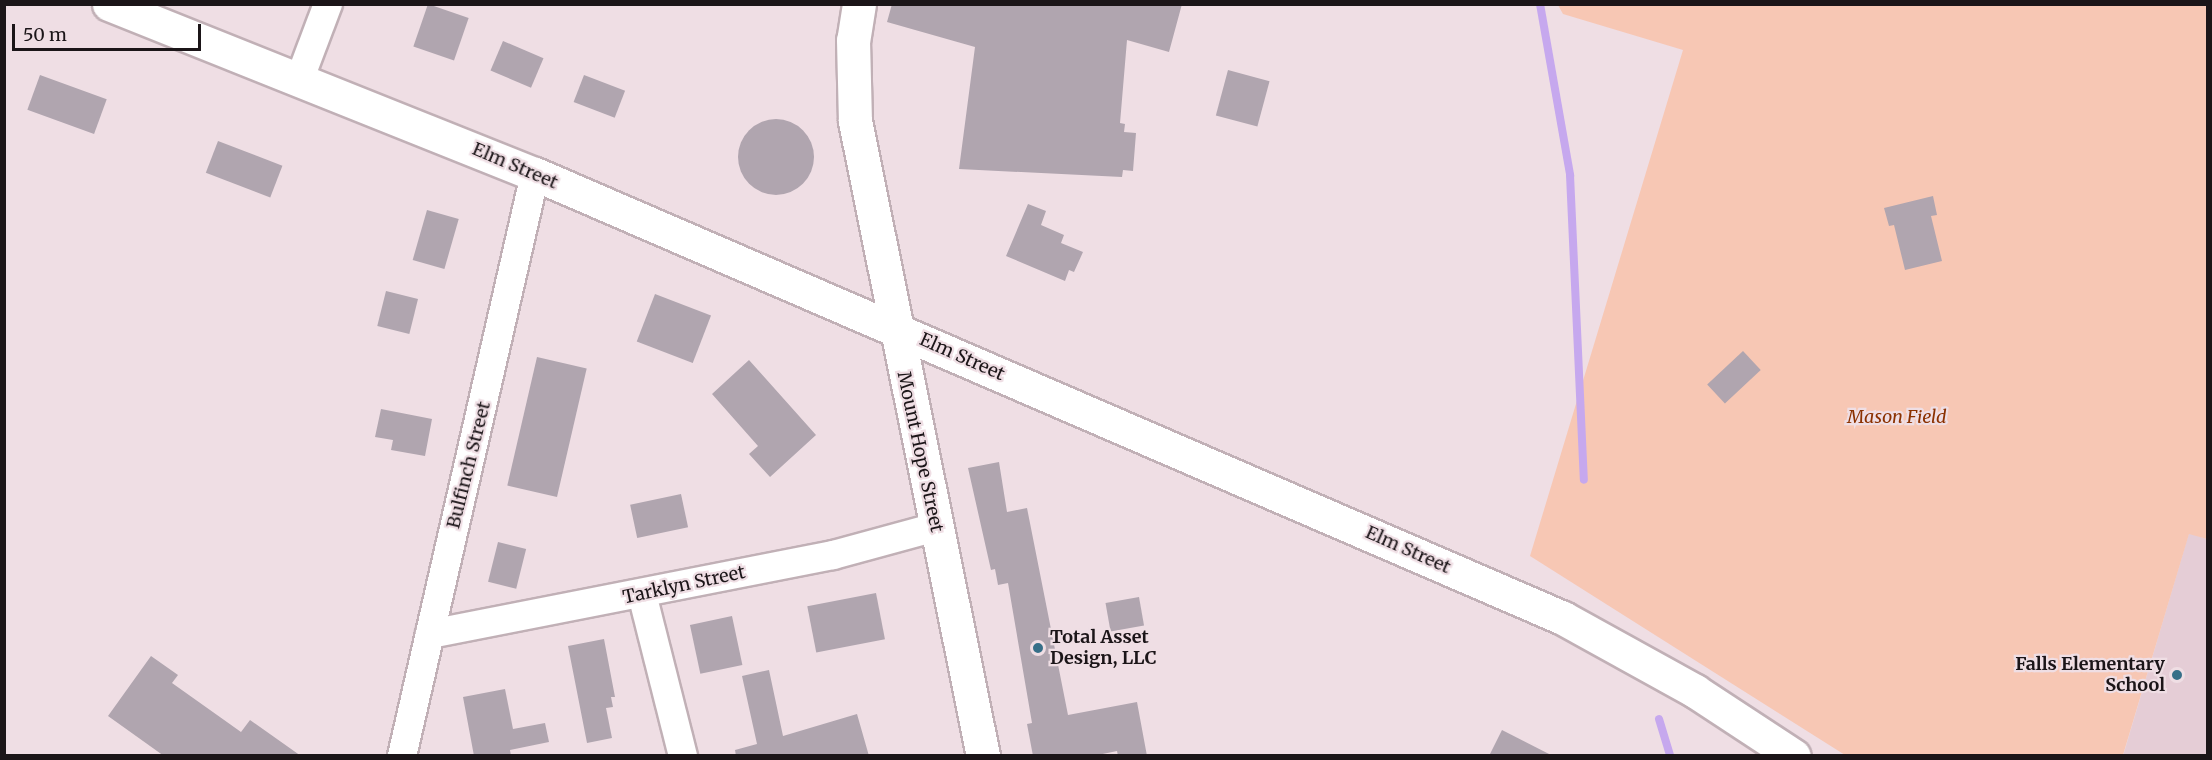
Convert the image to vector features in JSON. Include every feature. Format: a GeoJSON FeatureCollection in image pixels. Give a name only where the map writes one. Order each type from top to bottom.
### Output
{"type":"FeatureCollection","features":[{"type":"Feature","properties":{"kind":"main road","name":"Elm Street"},"geometry":{"type":"LineString","coordinates":[[109,4],[300,78],[535,174],[894,327],[1563,618],[1695,691],[1794,756]]}},
{"type":"Feature","properties":{"kind":"main road","name":"Mount Hope Street"},"geometry":{"type":"LineString","coordinates":[[859,4],[853,40],[855,121],[894,327],[983,756]]}},
{"type":"Feature","properties":{"kind":"street"},"geometry":{"type":"LineString","coordinates":[[300,78],[328,4]]}},
{"type":"Feature","properties":{"kind":"street","name":"Bulfinch Street"},"geometry":{"type":"LineString","coordinates":[[402,756],[508,303],[535,174]]}},
{"type":"Feature","properties":{"kind":"street","name":"Tarklyn Street"},"geometry":{"type":"LineString","coordinates":[[430,634],[833,555],[936,528]]}},
{"type":"Feature","properties":{"kind":"street"},"geometry":{"type":"LineString","coordinates":[[642,594],[683,756]]}},
{"type":"Feature","properties":{"kind":"shaded area","name":"Falls Elementary School"},"geometry":{"type":"Polygon","coordinates":[[[2189,533],[2207,539],[2207,755],[2123,756],[2189,533]]]}},
{"type":"Feature","properties":{"kind":"green space","name":"Mason Field"},"geometry":{"type":"Polygon","coordinates":[[[1558,5],[2207,5],[2207,539],[2189,534],[2123,755],[1845,755],[1530,556],[1683,50],[1563,14],[1558,5]]]}},
{"type":"Feature","properties":{"kind":"building"},"geometry":{"type":"Polygon","coordinates":[[[428,4],[469,18],[454,61],[413,47],[428,4]]]}},
{"type":"Feature","properties":{"kind":"building"},"geometry":{"type":"Polygon","coordinates":[[[892,4],[1182,4],[1169,52],[1127,40],[1120,123],[1125,124],[1124,132],[1136,133],[1133,171],[1123,170],[1122,177],[959,169],[975,47],[887,22],[892,4]]]}},
{"type":"Feature","properties":{"kind":"building"},"geometry":{"type":"Polygon","coordinates":[[[503,41],[544,58],[531,88],[490,70],[503,41]]]}},
{"type":"Feature","properties":{"kind":"building"},"geometry":{"type":"Polygon","coordinates":[[[1228,70],[1270,81],[1257,127],[1216,115],[1228,70]]]}},
{"type":"Feature","properties":{"kind":"building"},"geometry":{"type":"Polygon","coordinates":[[[40,75],[107,99],[94,134],[27,110],[40,75]]]}},
{"type":"Feature","properties":{"kind":"building"},"geometry":{"type":"Polygon","coordinates":[[[584,75],[625,91],[615,118],[574,102],[584,75]]]}},
{"type":"Feature","properties":{"kind":"building"},"geometry":{"type":"Polygon","coordinates":[[[769,119],[783,119],[797,125],[808,136],[814,150],[811,172],[803,184],[783,195],[769,195],[755,189],[744,178],[738,164],[738,150],[744,136],[755,125],[769,119]]]}},
{"type":"Feature","properties":{"kind":"building"},"geometry":{"type":"Polygon","coordinates":[[[218,141],[282,166],[270,197],[206,173],[218,141]]]}},
{"type":"Feature","properties":{"kind":"building"},"geometry":{"type":"Polygon","coordinates":[[[1933,196],[1937,215],[1931,216],[1942,261],[1905,270],[1894,225],[1889,226],[1884,208],[1933,196]]]}},
{"type":"Feature","properties":{"kind":"building"},"geometry":{"type":"Polygon","coordinates":[[[1028,204],[1046,211],[1041,225],[1064,235],[1061,243],[1083,252],[1074,272],[1069,270],[1065,281],[1006,256],[1028,204]]]}},
{"type":"Feature","properties":{"kind":"building"},"geometry":{"type":"Polygon","coordinates":[[[427,210],[459,219],[444,269],[413,260],[427,210]]]}},
{"type":"Feature","properties":{"kind":"building"},"geometry":{"type":"Polygon","coordinates":[[[386,291],[418,299],[409,334],[377,326],[386,291]]]}},
{"type":"Feature","properties":{"kind":"building"},"geometry":{"type":"Polygon","coordinates":[[[655,294],[711,316],[693,363],[637,342],[655,294]]]}},
{"type":"Feature","properties":{"kind":"building"},"geometry":{"type":"Polygon","coordinates":[[[1743,351],[1761,370],[1725,403],[1707,384],[1743,351]]]}},
{"type":"Feature","properties":{"kind":"building"},"geometry":{"type":"Polygon","coordinates":[[[537,357],[587,368],[557,497],[507,486],[537,357]]]}},
{"type":"Feature","properties":{"kind":"building"},"geometry":{"type":"Polygon","coordinates":[[[749,360],[816,435],[770,477],[749,454],[758,446],[712,394],[749,360]]]}},
{"type":"Feature","properties":{"kind":"building"},"geometry":{"type":"Polygon","coordinates":[[[381,409],[432,419],[425,456],[391,450],[393,440],[375,437],[381,409]]]}},
{"type":"Feature","properties":{"kind":"building"},"geometry":{"type":"Polygon","coordinates":[[[999,462],[1007,512],[1027,508],[1068,715],[1137,702],[1147,756],[1118,756],[1117,751],[1093,756],[1033,756],[1027,724],[1032,723],[1008,583],[998,585],[995,569],[991,570],[968,468],[999,462]]]}},
{"type":"Feature","properties":{"kind":"building"},"geometry":{"type":"Polygon","coordinates":[[[681,494],[688,527],[637,538],[630,505],[681,494]]]}},
{"type":"Feature","properties":{"kind":"building"},"geometry":{"type":"Polygon","coordinates":[[[498,542],[526,549],[516,589],[488,582],[498,542]]]}},
{"type":"Feature","properties":{"kind":"building"},"geometry":{"type":"Polygon","coordinates":[[[876,593],[885,639],[816,652],[807,606],[876,593]]]}},
{"type":"Feature","properties":{"kind":"building"},"geometry":{"type":"Polygon","coordinates":[[[1139,597],[1144,626],[1111,631],[1106,603],[1139,597]]]}},
{"type":"Feature","properties":{"kind":"building"},"geometry":{"type":"Polygon","coordinates":[[[732,616],[742,665],[700,674],[690,625],[732,616]]]}},
{"type":"Feature","properties":{"kind":"building"},"geometry":{"type":"Polygon","coordinates":[[[604,639],[615,697],[611,697],[613,707],[606,708],[612,738],[587,743],[568,646],[604,639]]]}},
{"type":"Feature","properties":{"kind":"building"},"geometry":{"type":"Polygon","coordinates":[[[151,656],[178,675],[172,683],[241,732],[250,720],[301,756],[164,756],[108,716],[151,656]]]}},
{"type":"Feature","properties":{"kind":"building"},"geometry":{"type":"Polygon","coordinates":[[[769,670],[783,736],[857,714],[869,756],[736,756],[735,750],[757,744],[742,676],[769,670]]]}},
{"type":"Feature","properties":{"kind":"building"},"geometry":{"type":"Polygon","coordinates":[[[505,689],[513,729],[545,723],[549,742],[510,750],[511,756],[474,756],[463,697],[505,689]]]}},
{"type":"Feature","properties":{"kind":"building"},"geometry":{"type":"Polygon","coordinates":[[[1502,730],[1553,756],[1489,756],[1502,730]]]}},
{"type":"Feature","properties":{"kind":"waterway"},"geometry":{"type":"LineString","coordinates":[[1540,4],[1570,175],[1584,480]]}},
{"type":"Feature","properties":{"kind":"waterway"},"geometry":{"type":"LineString","coordinates":[[1659,719],[1670,756]]}},
{"type":"Feature","properties":{"kind":"place","name":"Total Asset Design, LLC"},"geometry":{"type":"Point","coordinates":[1038,648]}},
{"type":"Feature","properties":{"kind":"place","name":"Falls Elementary School"},"geometry":{"type":"Point","coordinates":[2177,675]}}]}
